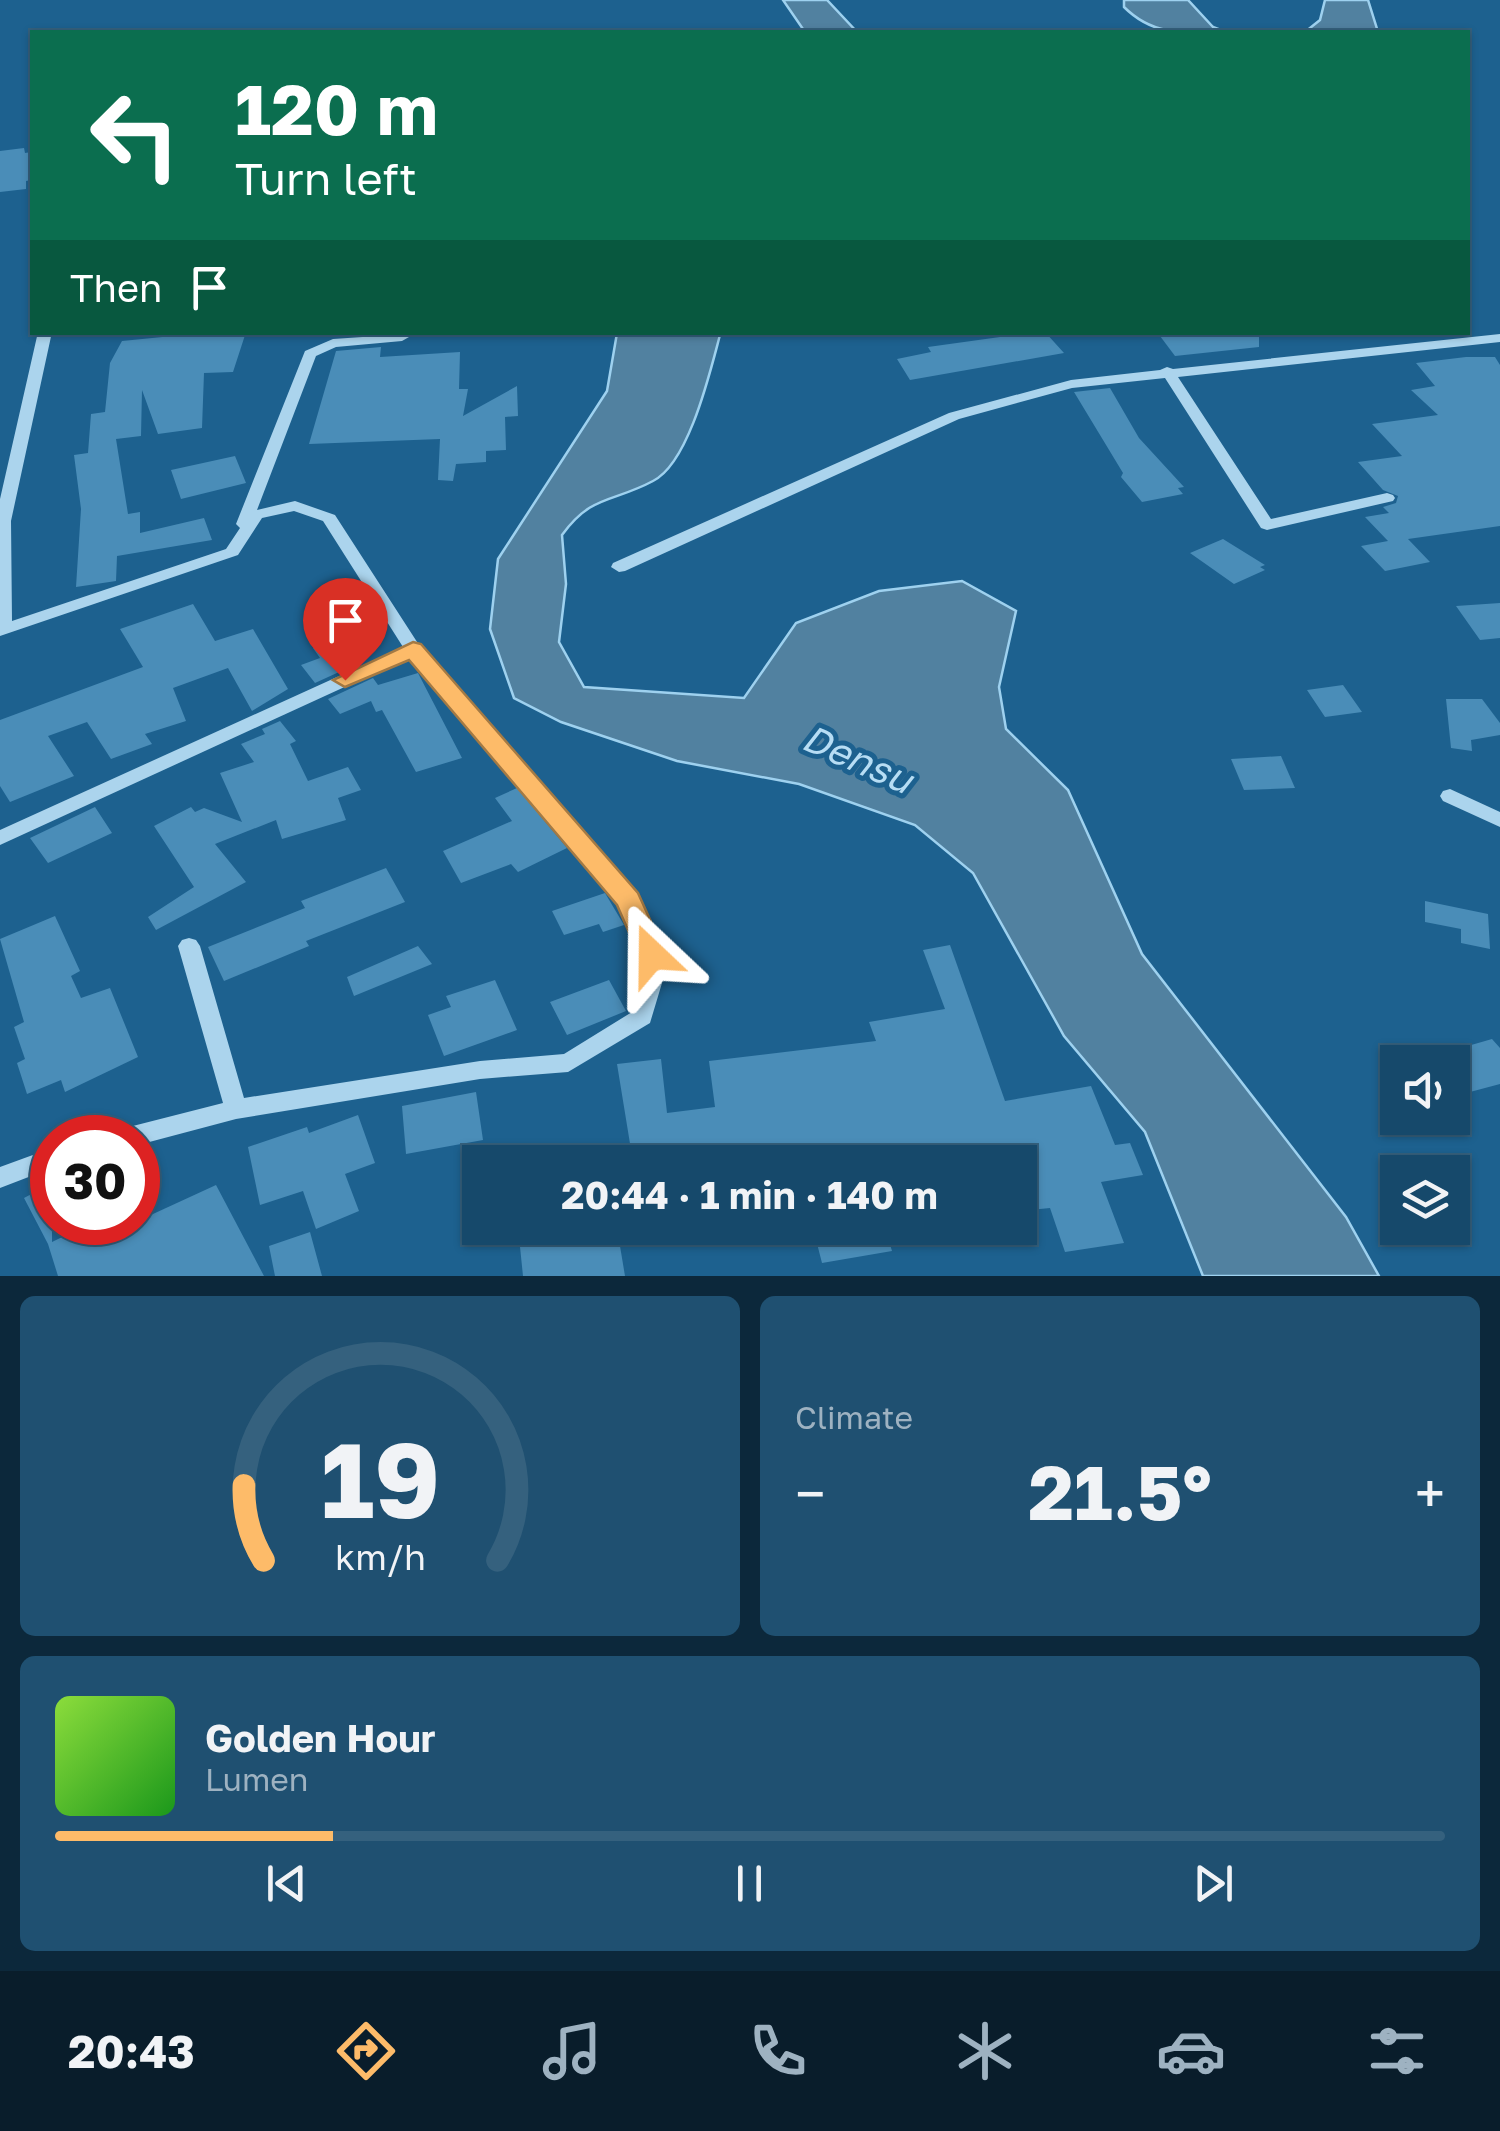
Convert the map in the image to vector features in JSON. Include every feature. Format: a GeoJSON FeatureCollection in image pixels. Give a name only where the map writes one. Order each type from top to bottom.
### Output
{"type":"FeatureCollection","features":[{"type":"Feature","properties":{"kind":"street"},"geometry":{"type":"LineString","coordinates":[[44,335],[3,521],[1,630],[232,552],[256,515],[295,506],[329,518],[413,649],[628,900],[652,955],[652,984],[642,1017],[568,1062],[480,1070],[236,1109],[160,1129]]}},
{"type":"Feature","properties":{"kind":"street"},"geometry":{"type":"LineString","coordinates":[[232,552],[306,359],[332,343],[402,336]]}},
{"type":"Feature","properties":{"kind":"street"},"geometry":{"type":"LineString","coordinates":[[619,567],[954,416],[1071,384],[1500,338]]}},
{"type":"Feature","properties":{"kind":"street"},"geometry":{"type":"LineString","coordinates":[[1167,371],[1267,525],[1388,498]]}},
{"type":"Feature","properties":{"kind":"street"},"geometry":{"type":"LineString","coordinates":[[0,838],[413,649]]}},
{"type":"Feature","properties":{"kind":"street"},"geometry":{"type":"LineString","coordinates":[[1450,796],[1500,820]]}},
{"type":"Feature","properties":{"kind":"street"},"geometry":{"type":"LineString","coordinates":[[190,946],[236,1109]]}},
{"type":"Feature","properties":{"kind":"street"},"geometry":{"type":"LineString","coordinates":[[0,1178],[30,1166]]}},
{"type":"Feature","properties":{"kind":"water"},"geometry":{"type":"Polygon","coordinates":[[[783,0],[827,0],[855,30],[804,30],[783,0]]]}},
{"type":"Feature","properties":{"kind":"water"},"geometry":{"type":"Polygon","coordinates":[[[1124,0],[1188,0],[1213,27],[1221,30],[1167,30],[1147,24],[1124,7],[1124,0]]]}},
{"type":"Feature","properties":{"kind":"water"},"geometry":{"type":"Polygon","coordinates":[[[1325,0],[1368,0],[1377,30],[1308,30],[1320,20],[1325,0]]]}},
{"type":"Feature","properties":{"kind":"water","name":"Densu"},"geometry":{"type":"Polygon","coordinates":[[[617,335],[720,335],[696,415],[666,471],[639,488],[583,512],[562,535],[566,584],[559,642],[584,687],[744,698],[796,623],[879,591],[962,581],[1016,611],[999,687],[1006,729],[1068,790],[1142,954],[1346,1217],[1379,1276],[1203,1276],[1145,1132],[1064,1036],[973,873],[915,825],[799,784],[677,761],[561,722],[514,698],[490,629],[498,559],[607,391],[617,335]]]}},
{"type":"Feature","properties":{"kind":"building"},"geometry":{"type":"Polygon","coordinates":[[[24,148],[25,153],[30,152],[30,180],[26,181],[26,189],[0,192],[0,151],[24,148]]]}},
{"type":"Feature","properties":{"kind":"building"},"geometry":{"type":"Polygon","coordinates":[[[183,335],[245,335],[233,372],[204,373],[202,428],[158,434],[142,390],[141,436],[116,439],[128,514],[140,512],[140,533],[204,518],[212,540],[117,556],[116,581],[76,587],[81,509],[74,455],[88,453],[91,414],[105,412],[110,363],[122,341],[183,335]]]}},
{"type":"Feature","properties":{"kind":"building"},"geometry":{"type":"Polygon","coordinates":[[[1014,335],[1048,335],[1064,353],[910,380],[897,359],[931,352],[928,347],[1014,335]]]}},
{"type":"Feature","properties":{"kind":"building"},"geometry":{"type":"Polygon","coordinates":[[[1159,335],[1259,335],[1259,347],[1175,356],[1159,335]]]}},
{"type":"Feature","properties":{"kind":"building"},"geometry":{"type":"Polygon","coordinates":[[[381,347],[380,357],[460,352],[459,389],[468,389],[463,416],[517,386],[518,416],[505,417],[506,450],[486,451],[486,462],[456,464],[453,481],[438,480],[440,439],[309,444],[336,351],[381,347]]]}},
{"type":"Feature","properties":{"kind":"building"},"geometry":{"type":"Polygon","coordinates":[[[1495,357],[1500,365],[1500,526],[1408,539],[1430,562],[1385,571],[1361,546],[1388,541],[1365,517],[1389,513],[1383,507],[1396,503],[1398,496],[1383,490],[1358,462],[1402,456],[1372,424],[1438,415],[1411,390],[1435,386],[1416,363],[1495,357]]]}},
{"type":"Feature","properties":{"kind":"building"},"geometry":{"type":"Polygon","coordinates":[[[1110,388],[1139,438],[1184,487],[1178,488],[1183,494],[1142,502],[1121,477],[1123,473],[1074,392],[1110,388]]]}},
{"type":"Feature","properties":{"kind":"building"},"geometry":{"type":"Polygon","coordinates":[[[235,456],[246,483],[181,499],[171,470],[235,456]]]}},
{"type":"Feature","properties":{"kind":"building"},"geometry":{"type":"Polygon","coordinates":[[[1223,539],[1265,565],[1260,567],[1265,570],[1234,584],[1190,553],[1223,539]]]}},
{"type":"Feature","properties":{"kind":"building"},"geometry":{"type":"Polygon","coordinates":[[[1500,603],[1500,638],[1480,640],[1456,606],[1500,603]]]}},
{"type":"Feature","properties":{"kind":"building"},"geometry":{"type":"Polygon","coordinates":[[[193,604],[215,641],[253,629],[288,689],[252,711],[228,668],[173,688],[186,721],[145,734],[152,744],[111,759],[87,722],[48,736],[74,776],[10,802],[0,786],[0,720],[143,667],[120,629],[193,604]]]}},
{"type":"Feature","properties":{"kind":"building"},"geometry":{"type":"Polygon","coordinates":[[[342,637],[361,662],[315,683],[301,665],[320,658],[313,648],[342,637]]]}},
{"type":"Feature","properties":{"kind":"building"},"geometry":{"type":"Polygon","coordinates":[[[418,673],[462,758],[416,772],[382,710],[376,712],[371,701],[340,714],[328,699],[373,678],[378,685],[418,673]]]}},
{"type":"Feature","properties":{"kind":"building"},"geometry":{"type":"Polygon","coordinates":[[[1343,685],[1362,712],[1325,717],[1307,690],[1343,685]]]}},
{"type":"Feature","properties":{"kind":"building"},"geometry":{"type":"Polygon","coordinates":[[[1446,699],[1482,699],[1500,723],[1500,735],[1471,740],[1472,751],[1451,748],[1446,699]]]}},
{"type":"Feature","properties":{"kind":"building"},"geometry":{"type":"Polygon","coordinates":[[[280,721],[296,741],[290,744],[308,781],[348,767],[361,790],[338,798],[346,820],[282,839],[276,820],[215,844],[246,882],[156,930],[148,917],[194,887],[154,826],[191,807],[195,812],[204,808],[242,822],[220,773],[254,762],[241,744],[265,734],[262,729],[280,721]]]}},
{"type":"Feature","properties":{"kind":"building"},"geometry":{"type":"Polygon","coordinates":[[[1281,756],[1295,788],[1244,790],[1231,759],[1281,756]]]}},
{"type":"Feature","properties":{"kind":"building"},"geometry":{"type":"Polygon","coordinates":[[[517,788],[567,848],[518,872],[511,864],[461,883],[443,851],[512,821],[495,798],[517,788]]]}},
{"type":"Feature","properties":{"kind":"building"},"geometry":{"type":"Polygon","coordinates":[[[95,807],[112,833],[48,863],[30,838],[95,807]]]}},
{"type":"Feature","properties":{"kind":"building"},"geometry":{"type":"Polygon","coordinates":[[[386,868],[405,902],[306,941],[309,946],[224,981],[208,947],[305,908],[301,901],[386,868]]]}},
{"type":"Feature","properties":{"kind":"building"},"geometry":{"type":"Polygon","coordinates":[[[605,893],[624,925],[603,932],[599,924],[564,935],[552,911],[605,893]]]}},
{"type":"Feature","properties":{"kind":"building"},"geometry":{"type":"Polygon","coordinates":[[[1425,901],[1488,914],[1490,949],[1461,943],[1461,929],[1425,922],[1425,901]]]}},
{"type":"Feature","properties":{"kind":"building"},"geometry":{"type":"Polygon","coordinates":[[[55,916],[80,971],[71,976],[81,998],[110,988],[138,1057],[65,1092],[61,1080],[27,1094],[17,1063],[25,1059],[14,1027],[24,1022],[0,939],[55,916]]]}},
{"type":"Feature","properties":{"kind":"building"},"geometry":{"type":"Polygon","coordinates":[[[950,945],[1005,1101],[1091,1086],[1115,1145],[1130,1143],[1143,1175],[1101,1182],[1124,1243],[1065,1252],[1050,1208],[1037,1209],[1037,1145],[630,1145],[617,1064],[661,1059],[667,1113],[715,1107],[709,1061],[876,1041],[869,1022],[945,1009],[923,950],[950,945]]]}},
{"type":"Feature","properties":{"kind":"building"},"geometry":{"type":"Polygon","coordinates":[[[418,946],[432,964],[354,996],[347,977],[418,946]]]}},
{"type":"Feature","properties":{"kind":"building"},"geometry":{"type":"Polygon","coordinates":[[[495,980],[517,1030],[444,1056],[428,1015],[451,1007],[446,996],[495,980]]]}},
{"type":"Feature","properties":{"kind":"building"},"geometry":{"type":"Polygon","coordinates":[[[609,980],[626,1011],[567,1035],[550,1002],[609,980]]]}},
{"type":"Feature","properties":{"kind":"building"},"geometry":{"type":"Polygon","coordinates":[[[1492,1039],[1500,1048],[1500,1084],[1470,1092],[1470,1045],[1492,1039]]]}},
{"type":"Feature","properties":{"kind":"building"},"geometry":{"type":"Polygon","coordinates":[[[476,1092],[483,1140],[406,1154],[402,1106],[476,1092]]]}},
{"type":"Feature","properties":{"kind":"building"},"geometry":{"type":"Polygon","coordinates":[[[358,1115],[375,1163],[345,1174],[359,1211],[316,1229],[303,1191],[260,1205],[248,1147],[307,1127],[309,1133],[358,1115]]]}},
{"type":"Feature","properties":{"kind":"building"},"geometry":{"type":"Polygon","coordinates":[[[216,1185],[264,1276],[58,1276],[48,1245],[160,1245],[160,1211],[216,1185]]]}},
{"type":"Feature","properties":{"kind":"building"},"geometry":{"type":"Polygon","coordinates":[[[310,1232],[322,1276],[275,1276],[269,1246],[310,1232]]]}},
{"type":"Feature","properties":{"kind":"building"},"geometry":{"type":"Polygon","coordinates":[[[520,1245],[620,1245],[625,1276],[523,1276],[520,1245]]]}},
{"type":"Feature","properties":{"kind":"building"},"geometry":{"type":"Polygon","coordinates":[[[817,1245],[890,1245],[892,1251],[822,1263],[817,1245]]]}},
{"type":"Feature","properties":{"kind":"route"},"geometry":{"type":"LineString","coordinates":[[345,680],[413,649],[628,900],[652,955]]}}]}
